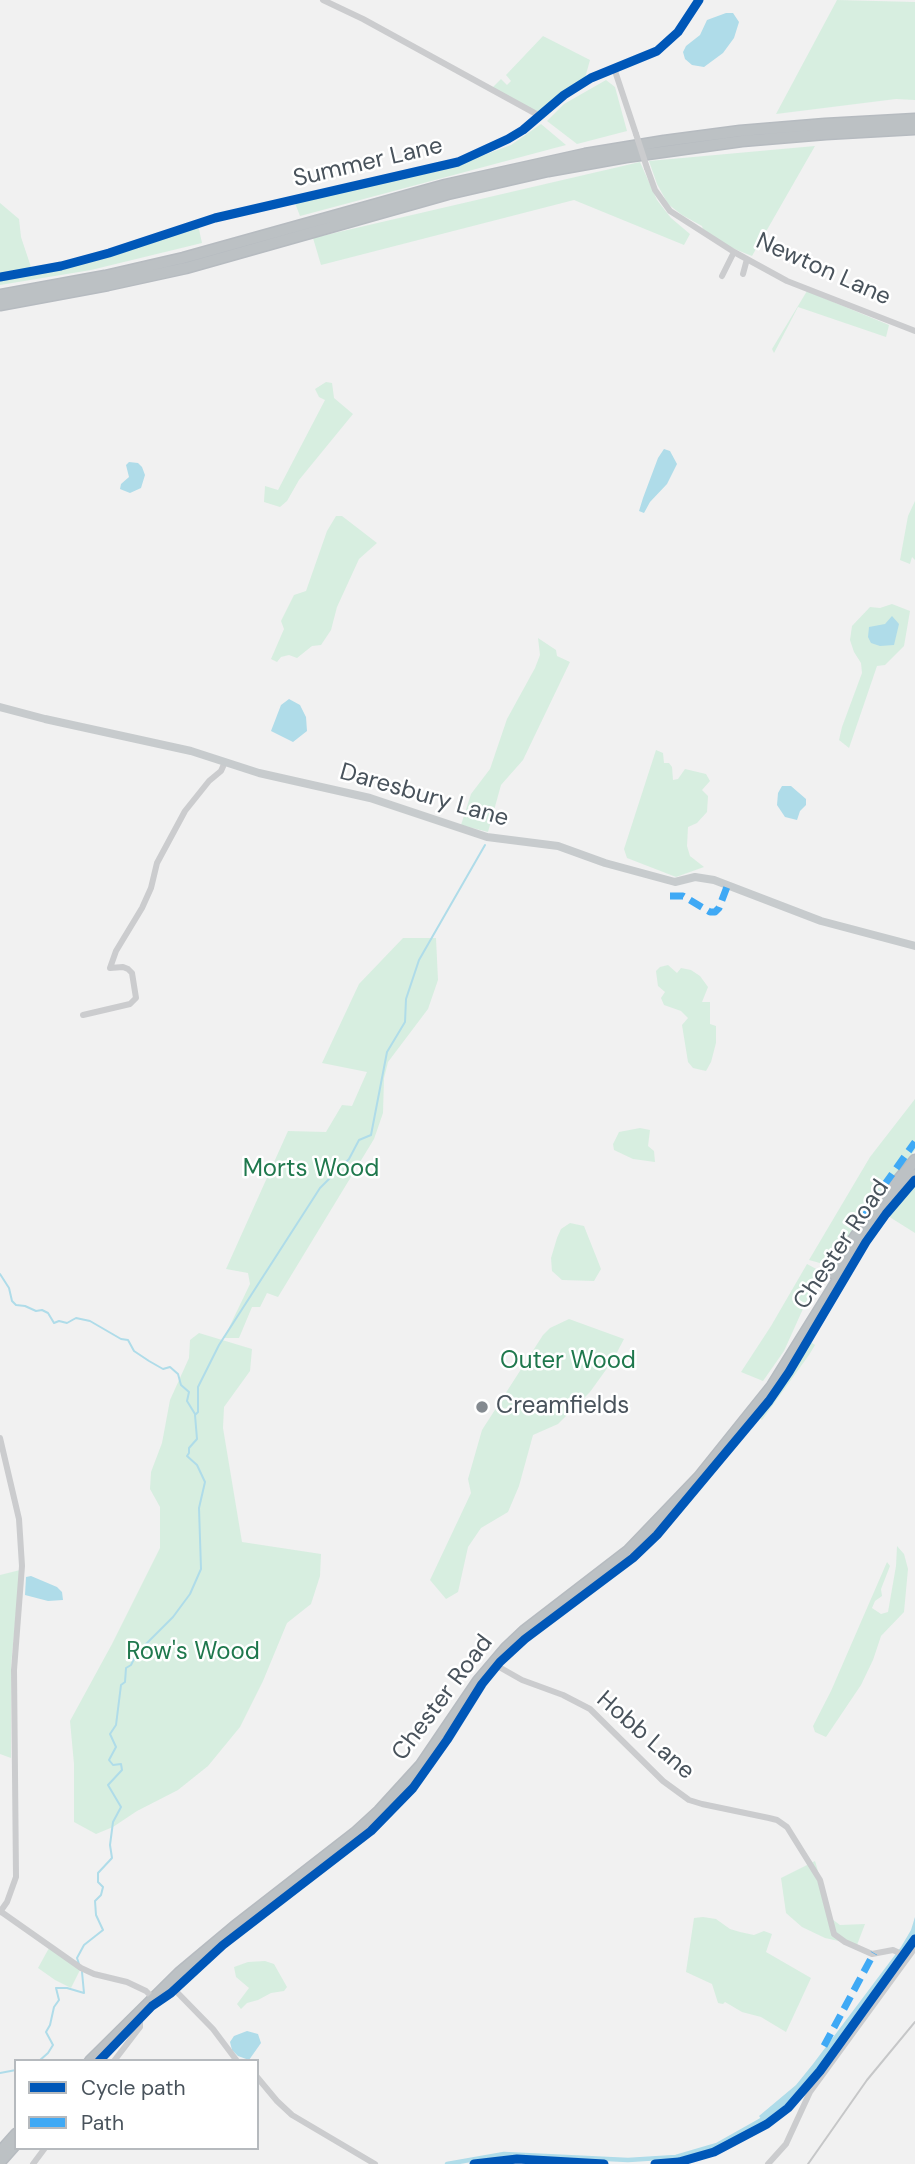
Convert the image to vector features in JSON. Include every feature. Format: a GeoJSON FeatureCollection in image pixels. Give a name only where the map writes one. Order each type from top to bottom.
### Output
{"type":"FeatureCollection","features":[{"type":"Feature","properties":{"kind":"highway"},"geometry":{"type":"LineString","coordinates":[[0,295],[105,276],[183,258],[432,188],[572,157],[740,131],[915,119]]}},
{"type":"Feature","properties":{"kind":"highway"},"geometry":{"type":"LineString","coordinates":[[0,305],[186,268],[448,194],[548,171],[741,141],[915,129]]}},
{"type":"Feature","properties":{"kind":"highway","name":"Chester Road"},"geometry":{"type":"LineString","coordinates":[[803,1337],[852,1240],[915,1160]]}},
{"type":"Feature","properties":{"kind":"highway","name":"Chester Road"},"geometry":{"type":"LineString","coordinates":[[92,2059],[153,1998],[234,1927],[355,1833],[379,1811],[421,1765],[492,1663],[524,1631],[631,1548],[699,1477],[772,1386],[862,1241],[915,1175]]}},
{"type":"Feature","properties":{"kind":"highway"},"geometry":{"type":"LineString","coordinates":[[0,2152],[14,2136]]}},
{"type":"Feature","properties":{"kind":"highway"},"geometry":{"type":"LineString","coordinates":[[0,2162],[14,2146]]}},
{"type":"Feature","properties":{"kind":"main road","name":"Daresbury Lane"},"geometry":{"type":"LineString","coordinates":[[0,707],[191,751],[274,777],[370,798],[487,837],[558,846],[605,863],[675,882],[695,877],[714,880],[821,921],[915,946]]}},
{"type":"Feature","properties":{"kind":"main road"},"geometry":{"type":"LineString","coordinates":[[895,1186],[915,1166]]}},
{"type":"Feature","properties":{"kind":"street"},"geometry":{"type":"LineString","coordinates":[[323,0],[363,19],[540,116]]}},
{"type":"Feature","properties":{"kind":"street","name":"Summer Lane"},"geometry":{"type":"LineString","coordinates":[[0,277],[61,266],[110,253],[215,218],[442,167],[476,155],[508,139],[577,86],[614,68],[648,57],[678,32],[699,0]]}},
{"type":"Feature","properties":{"kind":"street","name":"Newton Lane"},"geometry":{"type":"LineString","coordinates":[[614,68],[655,190],[670,211],[734,252],[743,266],[915,331]]}},
{"type":"Feature","properties":{"kind":"street"},"geometry":{"type":"LineString","coordinates":[[722,276],[734,252]]}},
{"type":"Feature","properties":{"kind":"street"},"geometry":{"type":"LineString","coordinates":[[83,1014],[131,1004],[136,998],[132,973],[123,967],[110,968],[116,951],[142,908],[151,888],[157,863],[186,811],[209,781],[221,771],[225,762]]}},
{"type":"Feature","properties":{"kind":"street"},"geometry":{"type":"LineString","coordinates":[[0,1438],[19,1519],[22,1553],[14,1670],[16,1871],[13,1890],[0,1911],[81,1968],[127,1982],[146,1991],[153,1998]]}},
{"type":"Feature","properties":{"kind":"street","name":"Hobb Lane"},"geometry":{"type":"LineString","coordinates":[[492,1663],[522,1680],[564,1695],[590,1709],[663,1781],[689,1800],[777,1820],[788,1827],[820,1880],[834,1934],[872,1954],[890,1950],[906,1957]]}},
{"type":"Feature","properties":{"kind":"street"},"geometry":{"type":"LineString","coordinates":[[769,2164],[786,2144],[810,2091],[915,1948]]}},
{"type":"Feature","properties":{"kind":"street"},"geometry":{"type":"LineString","coordinates":[[169,1984],[213,2029],[235,2059]]}},
{"type":"Feature","properties":{"kind":"street"},"geometry":{"type":"LineString","coordinates":[[104,2047],[115,2059],[140,2025],[134,2016]]}},
{"type":"Feature","properties":{"kind":"street"},"geometry":{"type":"LineString","coordinates":[[259,2079],[292,2115],[374,2164]]}},
{"type":"Feature","properties":{"kind":"green space"},"geometry":{"type":"Polygon","coordinates":[[[837,0],[915,2],[915,100],[896,99],[776,114],[837,0]]]}},
{"type":"Feature","properties":{"kind":"green space"},"geometry":{"type":"Polygon","coordinates":[[[543,36],[590,60],[585,78],[538,112],[492,88],[501,79],[507,85],[511,81],[506,75],[543,36]]]}},
{"type":"Feature","properties":{"kind":"green space"},"geometry":{"type":"Polygon","coordinates":[[[606,80],[615,87],[627,131],[577,144],[547,121],[564,104],[606,80]]]}},
{"type":"Feature","properties":{"kind":"green space"},"geometry":{"type":"Polygon","coordinates":[[[541,124],[566,145],[300,216],[295,203],[443,170],[511,145],[541,124]]]}},
{"type":"Feature","properties":{"kind":"green space"},"geometry":{"type":"Polygon","coordinates":[[[815,146],[752,256],[727,246],[668,204],[649,161],[815,146]]]}},
{"type":"Feature","properties":{"kind":"green space"},"geometry":{"type":"Polygon","coordinates":[[[640,162],[657,200],[671,218],[690,234],[684,245],[574,200],[321,265],[313,238],[640,162]]]}},
{"type":"Feature","properties":{"kind":"green space"},"geometry":{"type":"Polygon","coordinates":[[[0,203],[19,219],[21,237],[33,273],[198,225],[202,243],[91,270],[0,285],[0,203]]]}},
{"type":"Feature","properties":{"kind":"green space"},"geometry":{"type":"Polygon","coordinates":[[[807,291],[889,325],[886,337],[798,307],[774,353],[772,349],[807,291]]]}},
{"type":"Feature","properties":{"kind":"green space"},"geometry":{"type":"Polygon","coordinates":[[[326,382],[332,383],[334,398],[353,414],[299,480],[287,501],[280,507],[264,502],[265,486],[278,490],[325,400],[319,397],[315,389],[326,382]]]}},
{"type":"Feature","properties":{"kind":"green space"},"geometry":{"type":"Polygon","coordinates":[[[915,501],[915,560],[912,557],[910,564],[900,560],[908,516],[915,501]]]}},
{"type":"Feature","properties":{"kind":"green space"},"geometry":{"type":"Polygon","coordinates":[[[336,516],[342,516],[377,543],[359,559],[337,607],[331,630],[321,645],[312,646],[297,658],[289,655],[281,657],[277,662],[271,659],[284,629],[281,621],[294,595],[306,591],[327,531],[336,516]]]}},
{"type":"Feature","properties":{"kind":"green space"},"geometry":{"type":"Polygon","coordinates":[[[892,604],[910,611],[904,646],[885,665],[877,666],[849,748],[839,740],[862,673],[861,663],[850,640],[852,626],[870,607],[880,608],[892,604]]]}},
{"type":"Feature","properties":{"kind":"green space"},"geometry":{"type":"Polygon","coordinates":[[[538,638],[556,650],[557,656],[570,662],[523,760],[501,785],[488,832],[461,825],[471,794],[490,769],[507,719],[535,668],[540,655],[538,638]]]}},
{"type":"Feature","properties":{"kind":"green space"},"geometry":{"type":"Polygon","coordinates":[[[656,750],[663,753],[664,763],[669,763],[672,767],[673,780],[678,779],[685,769],[706,774],[710,781],[702,790],[708,796],[707,812],[697,823],[688,827],[687,846],[690,856],[704,867],[676,877],[627,858],[624,849],[656,750]]]}},
{"type":"Feature","properties":{"kind":"green space","name":"Morts Wood"},"geometry":{"type":"Polygon","coordinates":[[[403,938],[436,938],[438,980],[428,1009],[388,1062],[384,1078],[383,1113],[374,1139],[278,1297],[267,1293],[260,1307],[252,1307],[239,1338],[224,1338],[250,1284],[248,1273],[226,1269],[288,1131],[326,1132],[342,1105],[352,1106],[367,1072],[322,1063],[359,984],[403,938]]]}},
{"type":"Feature","properties":{"kind":"green space"},"geometry":{"type":"Polygon","coordinates":[[[668,965],[677,973],[681,968],[691,970],[700,976],[708,987],[702,1002],[710,1002],[710,1024],[716,1026],[716,1043],[706,1071],[693,1068],[688,1062],[682,1025],[688,1018],[681,1011],[664,1005],[661,998],[665,992],[658,986],[656,971],[668,965]]]}},
{"type":"Feature","properties":{"kind":"green space"},"geometry":{"type":"Polygon","coordinates":[[[915,1099],[915,1150],[834,1267],[809,1260],[870,1157],[915,1099]]]}},
{"type":"Feature","properties":{"kind":"green space"},"geometry":{"type":"Polygon","coordinates":[[[640,1128],[650,1130],[648,1146],[654,1151],[655,1162],[633,1159],[614,1150],[613,1144],[619,1132],[640,1128]]]}},
{"type":"Feature","properties":{"kind":"green space"},"geometry":{"type":"Polygon","coordinates":[[[915,1184],[915,1233],[888,1216],[915,1184]]]}},
{"type":"Feature","properties":{"kind":"green space"},"geometry":{"type":"Polygon","coordinates":[[[570,1223],[584,1226],[601,1269],[594,1281],[562,1280],[552,1271],[551,1258],[557,1238],[561,1229],[570,1223]]]}},
{"type":"Feature","properties":{"kind":"green space"},"geometry":{"type":"Polygon","coordinates":[[[807,1264],[820,1271],[784,1351],[763,1381],[741,1372],[771,1326],[807,1264]]]}},
{"type":"Feature","properties":{"kind":"green space","name":"Outer Wood"},"geometry":{"type":"Polygon","coordinates":[[[569,1319],[624,1339],[590,1392],[558,1424],[533,1435],[519,1486],[508,1512],[481,1528],[468,1547],[458,1592],[446,1599],[430,1580],[471,1493],[468,1479],[482,1430],[543,1335],[550,1328],[569,1319]]]}},
{"type":"Feature","properties":{"kind":"green space","name":"Row's Wood"},"geometry":{"type":"Polygon","coordinates":[[[199,1333],[252,1349],[250,1371],[224,1407],[223,1428],[242,1542],[321,1554],[320,1576],[311,1604],[287,1623],[240,1727],[208,1766],[178,1790],[96,1834],[74,1822],[74,1764],[70,1721],[160,1548],[160,1507],[150,1489],[151,1472],[162,1443],[170,1400],[189,1358],[190,1340],[199,1333]]]}},
{"type":"Feature","properties":{"kind":"green space"},"geometry":{"type":"Polygon","coordinates":[[[805,1341],[815,1345],[762,1420],[755,1415],[781,1384],[803,1350],[805,1341]]]}},
{"type":"Feature","properties":{"kind":"green space"},"geometry":{"type":"Polygon","coordinates":[[[897,1546],[904,1554],[908,1569],[904,1612],[881,1636],[861,1685],[826,1737],[815,1732],[813,1726],[887,1562],[890,1566],[881,1589],[882,1596],[875,1601],[872,1608],[881,1614],[888,1612],[897,1546]]]}},
{"type":"Feature","properties":{"kind":"green space"},"geometry":{"type":"Polygon","coordinates":[[[20,1570],[11,1666],[11,1758],[0,1754],[0,1575],[20,1570]]]}},
{"type":"Feature","properties":{"kind":"green space"},"geometry":{"type":"Polygon","coordinates":[[[815,1861],[832,1919],[840,1925],[865,1924],[857,1945],[825,1938],[802,1927],[786,1913],[781,1878],[815,1861]]]}},
{"type":"Feature","properties":{"kind":"green space"},"geometry":{"type":"Polygon","coordinates":[[[694,1918],[716,1919],[730,1929],[740,1932],[754,1935],[764,1931],[772,1934],[766,1952],[811,1978],[786,2032],[761,2017],[742,2012],[725,2002],[718,2003],[712,1984],[686,1972],[694,1918]]]}},
{"type":"Feature","properties":{"kind":"green space"},"geometry":{"type":"Polygon","coordinates":[[[49,1948],[80,1970],[71,1988],[38,1968],[49,1948]]]}},
{"type":"Feature","properties":{"kind":"green space"},"geometry":{"type":"Polygon","coordinates":[[[265,1961],[274,1964],[287,1987],[284,1991],[271,1993],[247,2003],[241,2009],[237,2004],[249,1988],[236,1977],[234,1967],[248,1962],[265,1961]]]}},
{"type":"Feature","properties":{"kind":"water"},"geometry":{"type":"Polygon","coordinates":[[[733,13],[739,22],[734,38],[723,53],[704,67],[692,65],[685,59],[683,52],[686,46],[700,35],[707,20],[733,13]]]}},
{"type":"Feature","properties":{"kind":"water"},"geometry":{"type":"Polygon","coordinates":[[[664,449],[670,451],[677,464],[667,484],[650,502],[644,513],[639,511],[643,498],[664,449]]]}},
{"type":"Feature","properties":{"kind":"water"},"geometry":{"type":"Polygon","coordinates":[[[129,462],[138,463],[145,475],[141,488],[130,493],[120,489],[121,484],[129,477],[126,465],[129,462]]]}},
{"type":"Feature","properties":{"kind":"water"},"geometry":{"type":"Polygon","coordinates":[[[892,616],[899,624],[894,645],[880,646],[871,643],[868,637],[869,627],[885,624],[892,616]]]}},
{"type":"Feature","properties":{"kind":"water"},"geometry":{"type":"Polygon","coordinates":[[[289,699],[300,705],[306,717],[307,731],[293,742],[271,731],[281,705],[289,699]]]}},
{"type":"Feature","properties":{"kind":"water"},"geometry":{"type":"Polygon","coordinates":[[[782,786],[791,786],[806,799],[806,805],[797,820],[785,817],[777,805],[782,786]]]}},
{"type":"Feature","properties":{"kind":"water"},"geometry":{"type":"Polygon","coordinates":[[[31,1576],[57,1587],[62,1592],[63,1600],[48,1601],[25,1595],[26,1577],[31,1576]]]}},
{"type":"Feature","properties":{"kind":"water"},"geometry":{"type":"Polygon","coordinates":[[[915,1917],[915,1937],[868,2004],[804,2090],[765,2124],[759,2116],[796,2085],[813,2064],[901,1947],[915,1917]]]}},
{"type":"Feature","properties":{"kind":"water"},"geometry":{"type":"Polygon","coordinates":[[[247,2031],[258,2034],[261,2043],[250,2059],[246,2059],[232,2050],[230,2042],[234,2036],[247,2031]]]}},
{"type":"Feature","properties":{"kind":"waterway"},"geometry":{"type":"LineString","coordinates":[[79,1964],[77,1958],[84,1945],[103,1930],[96,1915],[95,1901],[101,1895],[103,1887],[98,1882],[98,1873],[112,1858],[110,1845],[113,1822],[121,1807],[108,1785],[122,1770],[121,1764],[113,1765],[109,1760],[116,1747],[110,1734],[116,1725],[126,1668],[173,1617],[190,1594],[201,1569],[199,1508],[205,1482],[197,1465],[187,1456],[189,1448],[197,1439],[195,1415],[198,1412],[198,1387],[219,1345],[320,1188],[349,1159],[359,1140],[371,1135],[387,1052],[405,1022],[406,999],[419,960],[485,845]]}},
{"type":"Feature","properties":{"kind":"waterway"},"geometry":{"type":"LineString","coordinates":[[0,1274],[16,1305],[36,1311],[42,1310],[48,1313],[54,1323],[67,1323],[76,1318],[90,1321],[121,1339],[128,1340],[134,1351],[149,1361],[163,1369],[170,1367],[178,1374],[181,1385],[189,1392],[187,1401],[195,1414]]}},
{"type":"Feature","properties":{"kind":"waterway"},"geometry":{"type":"LineString","coordinates":[[41,2059],[53,2045],[46,2032],[59,2000],[56,1988],[84,1993],[82,1972]]}},
{"type":"Feature","properties":{"kind":"waterway"},"geometry":{"type":"LineString","coordinates":[[0,2073],[14,2070]]}},
{"type":"Feature","properties":{"kind":"waterway"},"geometry":{"type":"LineString","coordinates":[[447,2164],[504,2154],[628,2160],[676,2157],[717,2145],[765,2118]]}},
{"type":"Feature","properties":{"kind":"railway"},"geometry":{"type":"LineString","coordinates":[[808,2164],[867,2080],[915,2022]]}},
{"type":"Feature","properties":{"kind":"marked path"},"geometry":{"type":"LineString","coordinates":[[670,896],[683,896],[710,912],[715,912],[728,884]]}},
{"type":"Feature","properties":{"kind":"marked path"},"geometry":{"type":"LineString","coordinates":[[862,1221],[915,1142]]}},
{"type":"Feature","properties":{"kind":"marked path"},"geometry":{"type":"LineString","coordinates":[[824,2046],[874,1953]]}},
{"type":"Feature","properties":{"kind":"cycle path"},"geometry":{"type":"LineString","coordinates":[[0,277],[61,266],[109,253],[215,218],[458,162],[523,130],[564,95],[591,78],[657,51],[678,32],[699,0]]}},
{"type":"Feature","properties":{"kind":"cycle path"},"geometry":{"type":"LineString","coordinates":[[101,2059],[152,2006],[171,1993],[223,1945],[371,1831],[413,1788],[482,1684],[500,1662],[525,1639],[633,1558],[657,1535],[769,1401],[866,1242],[915,1180]]}},
{"type":"Feature","properties":{"kind":"cycle path"},"geometry":{"type":"LineString","coordinates":[[655,2164],[679,2162],[714,2152],[767,2124],[788,2108],[820,2071],[915,1939]]}},
{"type":"Feature","properties":{"kind":"cycle path"},"geometry":{"type":"LineString","coordinates":[[474,2164],[517,2159],[604,2164]]}},
{"type":"Feature","properties":{"kind":"place","name":"Creamfields"},"geometry":{"type":"Point","coordinates":[482,1407]}}]}
